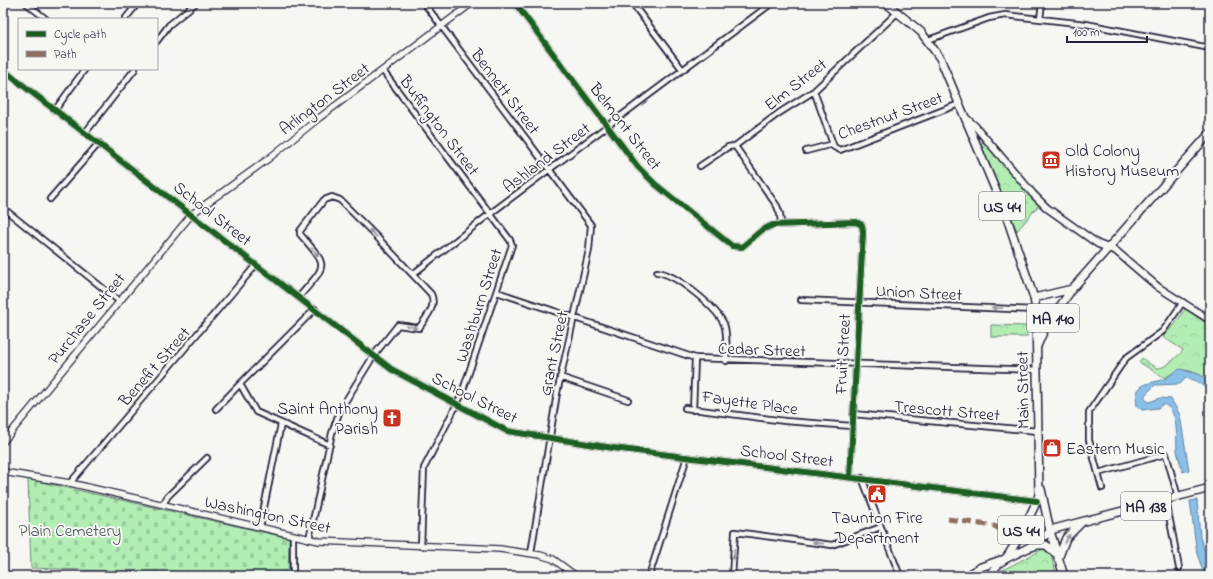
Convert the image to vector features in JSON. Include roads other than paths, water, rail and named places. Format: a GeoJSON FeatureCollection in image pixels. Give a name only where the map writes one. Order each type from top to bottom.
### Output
{"type":"FeatureCollection","features":[{"type":"Feature","properties":{"kind":"main road","name":"US 44"},"geometry":{"type":"LineString","coordinates":[[886,3],[928,40],[940,58],[1006,215],[1034,298]]}},
{"type":"Feature","properties":{"kind":"main road"},"geometry":{"type":"LineString","coordinates":[[964,116],[975,126],[1042,203],[1098,244],[1118,252],[1155,284],[1210,320]]}},
{"type":"Feature","properties":{"kind":"main road","name":"MA 140"},"geometry":{"type":"LineString","coordinates":[[1036,348],[1044,330],[1072,289],[1210,133]]}},
{"type":"Feature","properties":{"kind":"main road","name":"MA 140"},"geometry":{"type":"LineString","coordinates":[[1034,298],[1072,289]]}},
{"type":"Feature","properties":{"kind":"main road"},"geometry":{"type":"LineString","coordinates":[[1052,294],[1059,299],[1058,309]]}},
{"type":"Feature","properties":{"kind":"main road","name":"Main Street"},"geometry":{"type":"LineString","coordinates":[[1034,298],[1036,310],[1040,482],[1050,531]]}},
{"type":"Feature","properties":{"kind":"main road","name":"Main Street"},"geometry":{"type":"LineString","coordinates":[[1003,560],[1037,501],[1040,482]]}},
{"type":"Feature","properties":{"kind":"main road","name":"MA 138"},"geometry":{"type":"LineString","coordinates":[[968,575],[981,567],[1003,560],[1028,548],[1050,531],[1210,488]]}},
{"type":"Feature","properties":{"kind":"main road"},"geometry":{"type":"LineString","coordinates":[[1037,501],[1042,507],[1047,518]]}},
{"type":"Feature","properties":{"kind":"main road","name":"MA 138"},"geometry":{"type":"LineString","coordinates":[[1058,559],[1066,538],[1081,523]]}},
{"type":"Feature","properties":{"kind":"main road","name":"US 44"},"geometry":{"type":"LineString","coordinates":[[1050,531],[1064,576]]}},
{"type":"Feature","properties":{"kind":"main road"},"geometry":{"type":"LineString","coordinates":[[1028,548],[1038,545],[1048,545],[1058,559]]}},
{"type":"Feature","properties":{"kind":"main road","name":"US 44"},"geometry":{"type":"LineString","coordinates":[[992,576],[995,568],[1003,560]]}},
{"type":"Feature","properties":{"kind":"main road","name":"MA 138"},"geometry":{"type":"LineString","coordinates":[[968,575],[978,573],[985,576]]}},
{"type":"Feature","properties":{"kind":"street"},"geometry":{"type":"LineString","coordinates":[[26,3],[45,18]]}},
{"type":"Feature","properties":{"kind":"street"},"geometry":{"type":"LineString","coordinates":[[126,18],[138,3]]}},
{"type":"Feature","properties":{"kind":"street"},"geometry":{"type":"LineString","coordinates":[[158,40],[169,25],[196,3]]}},
{"type":"Feature","properties":{"kind":"street","name":"Bennett Street"},"geometry":{"type":"LineString","coordinates":[[424,3],[550,170]]}},
{"type":"Feature","properties":{"kind":"street","name":"Arlington Street"},"geometry":{"type":"LineString","coordinates":[[192,214],[268,159],[319,118],[472,3]]}},
{"type":"Feature","properties":{"kind":"street","name":"Belmont Street"},"geometry":{"type":"LineString","coordinates":[[515,3],[638,167],[655,184],[735,248],[744,246],[768,226],[781,224]]}},
{"type":"Feature","properties":{"kind":"street"},"geometry":{"type":"LineString","coordinates":[[632,3],[682,70]]}},
{"type":"Feature","properties":{"kind":"street","name":"Ashland Street"},"geometry":{"type":"LineString","coordinates":[[413,274],[772,3]]}},
{"type":"Feature","properties":{"kind":"street"},"geometry":{"type":"LineString","coordinates":[[1040,19],[1042,3]]}},
{"type":"Feature","properties":{"kind":"street","name":"Elm Street"},"geometry":{"type":"LineString","coordinates":[[700,166],[728,147],[736,146],[779,113],[814,91],[898,12]]}},
{"type":"Feature","properties":{"kind":"street"},"geometry":{"type":"LineString","coordinates":[[928,40],[999,15],[1086,24],[1210,48]]}},
{"type":"Feature","properties":{"kind":"street","name":"School Street"},"geometry":{"type":"LineString","coordinates":[[3,70],[395,371],[507,431],[687,457],[1037,501]]}},
{"type":"Feature","properties":{"kind":"street"},"geometry":{"type":"LineString","coordinates":[[55,110],[84,70]]}},
{"type":"Feature","properties":{"kind":"street"},"geometry":{"type":"LineString","coordinates":[[85,133],[134,70]]}},
{"type":"Feature","properties":{"kind":"street","name":"Buffington Street"},"geometry":{"type":"LineString","coordinates":[[383,71],[491,214]]}},
{"type":"Feature","properties":{"kind":"street"},"geometry":{"type":"LineString","coordinates":[[806,151],[834,144],[814,91]]}},
{"type":"Feature","properties":{"kind":"street","name":"Chestnut Street"},"geometry":{"type":"LineString","coordinates":[[834,144],[837,149],[843,149],[959,104]]}},
{"type":"Feature","properties":{"kind":"street"},"geometry":{"type":"LineString","coordinates":[[50,199],[98,143]]}},
{"type":"Feature","properties":{"kind":"street"},"geometry":{"type":"LineString","coordinates":[[736,146],[777,206],[781,224]]}},
{"type":"Feature","properties":{"kind":"street","name":"Grant Street"},"geometry":{"type":"LineString","coordinates":[[531,553],[560,376],[589,250],[591,228],[587,218],[550,170]]}},
{"type":"Feature","properties":{"kind":"street"},"geometry":{"type":"LineString","coordinates":[[299,297],[319,274],[322,264],[319,255],[300,234],[300,231],[324,200],[332,197],[340,200],[413,274],[431,294],[434,301],[431,311],[419,328],[398,325],[374,355],[340,410],[334,427],[309,539]]}},
{"type":"Feature","properties":{"kind":"street"},"geometry":{"type":"LineString","coordinates":[[3,208],[118,302]]}},
{"type":"Feature","properties":{"kind":"street","name":"Purchase Street"},"geometry":{"type":"LineString","coordinates":[[3,442],[192,214]]}},
{"type":"Feature","properties":{"kind":"street","name":"Washburn Street"},"geometry":{"type":"LineString","coordinates":[[421,546],[424,468],[457,404],[472,368],[512,245],[491,214]]}},
{"type":"Feature","properties":{"kind":"street","name":"Fruit Street"},"geometry":{"type":"LineString","coordinates":[[781,224],[856,222],[862,225],[864,232],[850,477]]}},
{"type":"Feature","properties":{"kind":"street","name":"Benefit Street"},"geometry":{"type":"LineString","coordinates":[[70,483],[256,265]]}},
{"type":"Feature","properties":{"kind":"street"},"geometry":{"type":"LineString","coordinates":[[657,272],[666,273],[676,278],[716,311],[723,323],[726,333],[726,361]]}},
{"type":"Feature","properties":{"kind":"street","name":"Cedar Street"},"geometry":{"type":"LineString","coordinates":[[497,292],[695,358],[726,361],[1037,370]]}},
{"type":"Feature","properties":{"kind":"street","name":"Union Street"},"geometry":{"type":"LineString","coordinates":[[801,300],[1036,310]]}},
{"type":"Feature","properties":{"kind":"street"},"geometry":{"type":"LineString","coordinates":[[1102,488],[1088,436],[1088,419],[1090,410],[1126,358],[1163,331],[1183,302]]}},
{"type":"Feature","properties":{"kind":"street"},"geometry":{"type":"LineString","coordinates":[[216,409],[315,309]]}},
{"type":"Feature","properties":{"kind":"street","name":"Fayette Place"},"geometry":{"type":"LineString","coordinates":[[695,358],[693,410],[785,421],[852,426]]}},
{"type":"Feature","properties":{"kind":"street"},"geometry":{"type":"LineString","coordinates":[[560,376],[628,400]]}},
{"type":"Feature","properties":{"kind":"street"},"geometry":{"type":"LineString","coordinates":[[240,384],[256,412],[330,445]]}},
{"type":"Feature","properties":{"kind":"street"},"geometry":{"type":"LineString","coordinates":[[685,408],[693,410]]}},
{"type":"Feature","properties":{"kind":"street","name":"Trescott Street"},"geometry":{"type":"LineString","coordinates":[[853,414],[1038,431]]}},
{"type":"Feature","properties":{"kind":"street"},"geometry":{"type":"LineString","coordinates":[[260,527],[281,424]]}},
{"type":"Feature","properties":{"kind":"street"},"geometry":{"type":"LineString","coordinates":[[1098,473],[1166,454],[1178,497]]}},
{"type":"Feature","properties":{"kind":"street"},"geometry":{"type":"LineString","coordinates":[[649,576],[687,457]]}},
{"type":"Feature","properties":{"kind":"street"},"geometry":{"type":"LineString","coordinates":[[163,504],[168,496],[207,458]]}},
{"type":"Feature","properties":{"kind":"street","name":"Washington Street"},"geometry":{"type":"LineString","coordinates":[[3,472],[70,483],[309,539],[340,543],[493,549],[531,553],[553,559],[576,576]]}},
{"type":"Feature","properties":{"kind":"street"},"geometry":{"type":"LineString","coordinates":[[862,478],[900,576]]}},
{"type":"Feature","properties":{"kind":"street"},"geometry":{"type":"LineString","coordinates":[[1166,500],[1179,568]]}},
{"type":"Feature","properties":{"kind":"street"},"geometry":{"type":"LineString","coordinates":[[732,576],[735,532],[832,545],[881,527]]}},
{"type":"Feature","properties":{"kind":"street"},"geometry":{"type":"LineString","coordinates":[[292,576],[293,535]]}},
{"type":"Feature","properties":{"kind":"water"},"geometry":{"type":"Polygon","coordinates":[[[1180,369],[1201,375],[1210,384],[1210,391],[1196,381],[1186,378],[1180,384],[1155,385],[1145,395],[1145,399],[1149,402],[1160,398],[1171,399],[1180,415],[1189,470],[1183,472],[1177,453],[1176,424],[1172,411],[1163,404],[1158,408],[1142,410],[1137,406],[1136,398],[1139,388],[1166,378],[1180,369]]]}},
{"type":"Feature","properties":{"kind":"water"},"geometry":{"type":"Polygon","coordinates":[[[1197,500],[1200,537],[1210,567],[1210,576],[1205,576],[1197,554],[1190,501],[1197,500]]]}},
{"type":"Feature","properties":{"kind":"place","name":"Old Colony History Museum"},"geometry":{"type":"Point","coordinates":[1051,160]}},
{"type":"Feature","properties":{"kind":"place","name":"Saint Anthony Parish"},"geometry":{"type":"Point","coordinates":[392,418]}},
{"type":"Feature","properties":{"kind":"place","name":"Eastern Music"},"geometry":{"type":"Point","coordinates":[1052,448]}},
{"type":"Feature","properties":{"kind":"place","name":"Taunton Fire Department"},"geometry":{"type":"Point","coordinates":[877,494]}},
{"type":"Feature","properties":{"kind":"park label","name":"Plain Cemetery"},"geometry":{"type":"Point","coordinates":[70,530]}}]}
